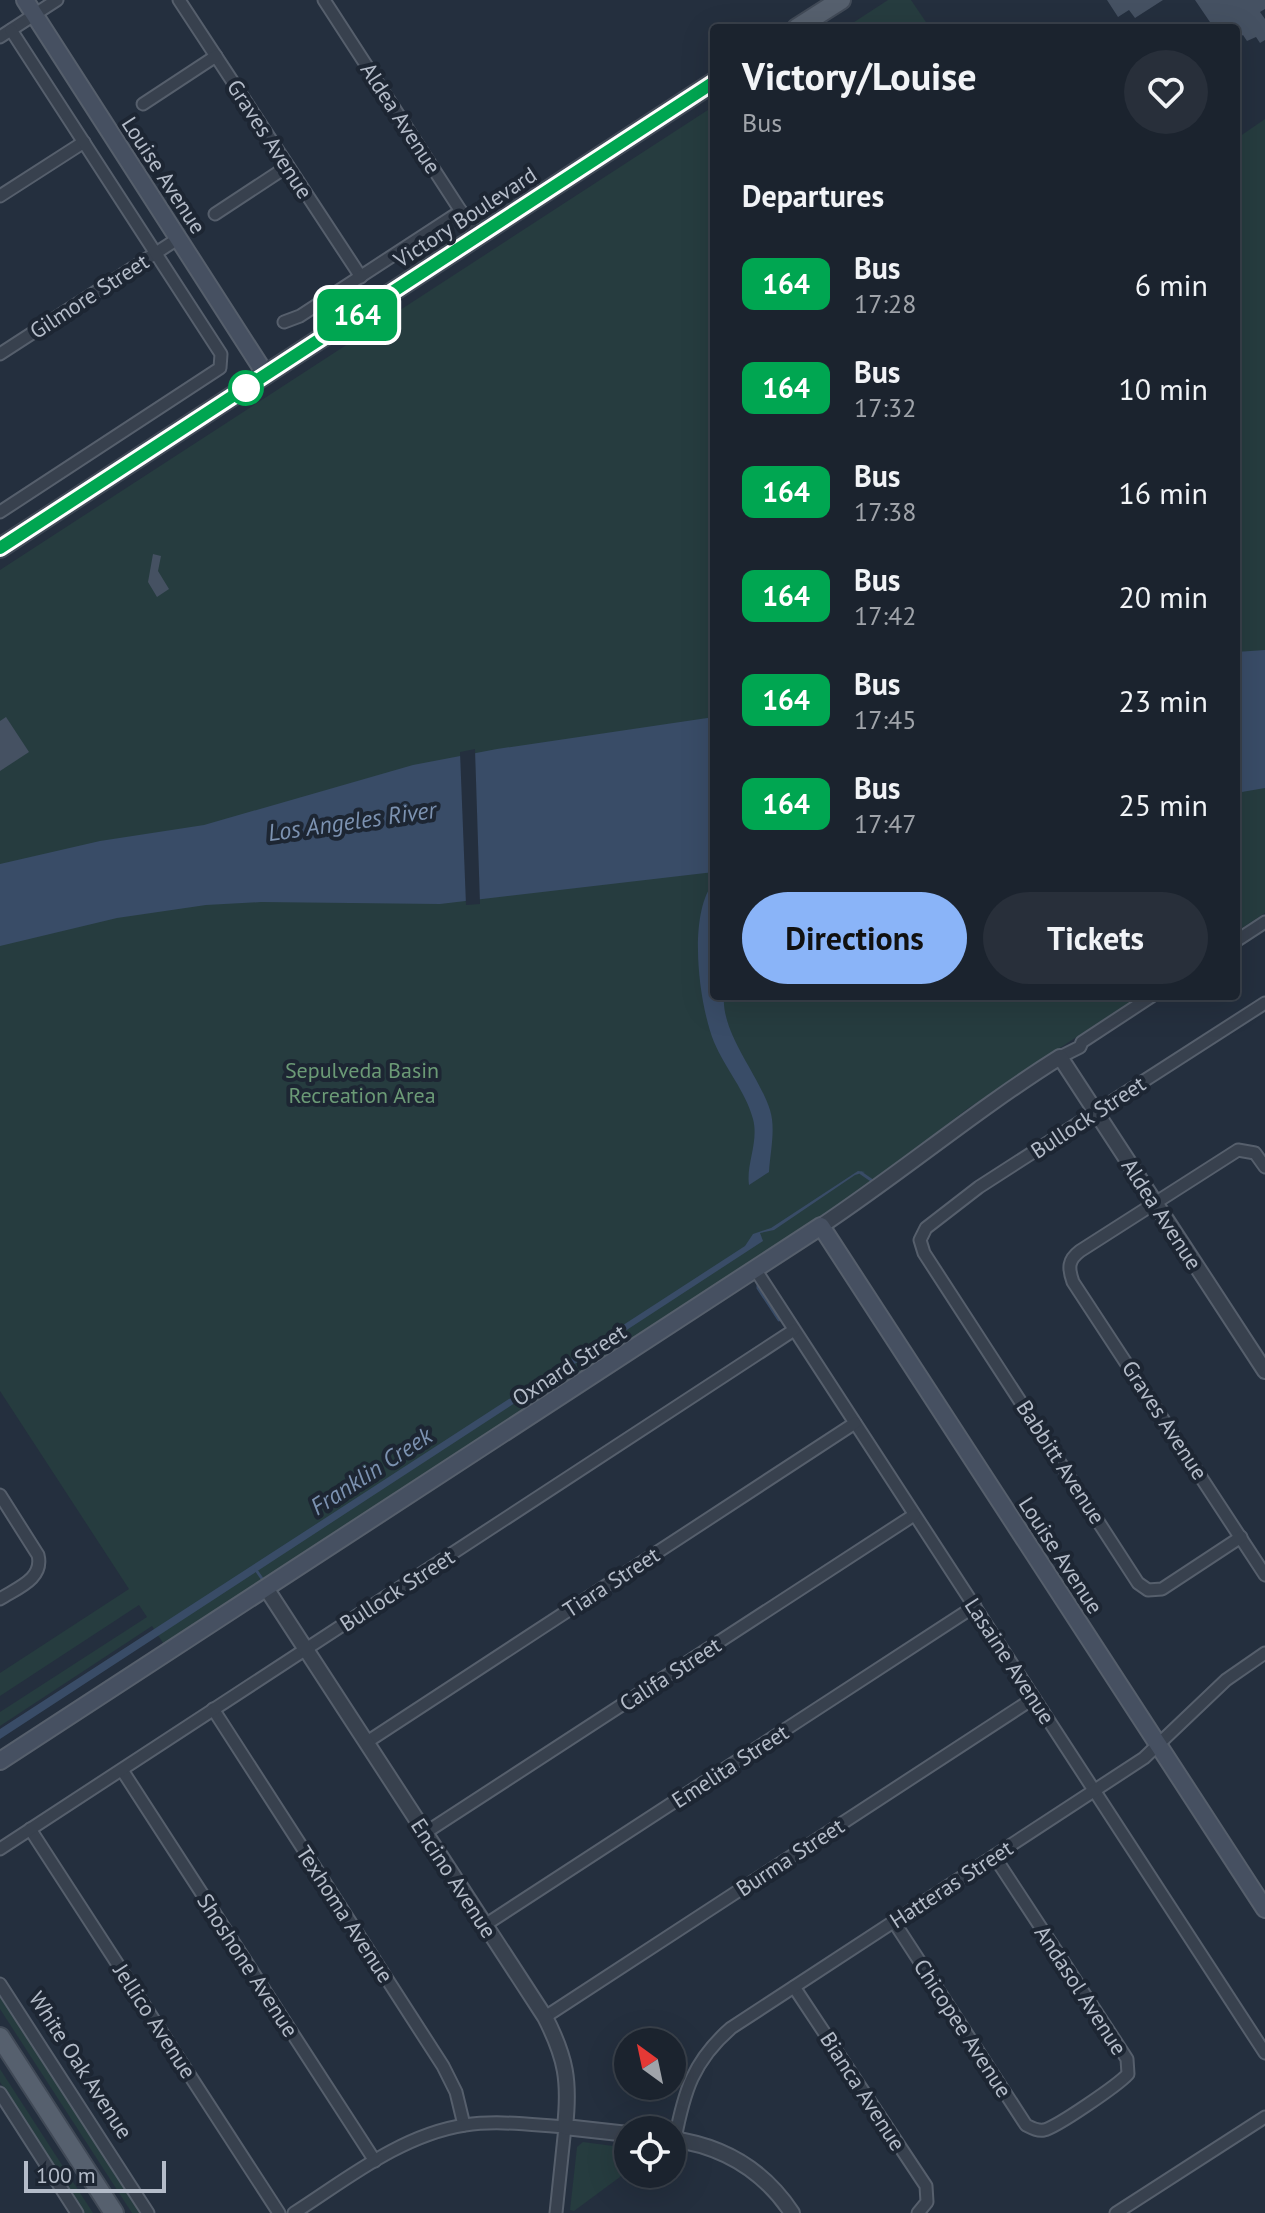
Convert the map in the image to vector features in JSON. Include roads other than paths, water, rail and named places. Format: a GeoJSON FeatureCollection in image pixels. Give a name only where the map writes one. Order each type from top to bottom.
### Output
{"type":"FeatureCollection","features":[{"type":"Feature","properties":{"kind":"main road","name":"Louise Avenue"},"geometry":{"type":"LineString","coordinates":[[25,0],[266,375]]}},
{"type":"Feature","properties":{"kind":"main road"},"geometry":{"type":"LineString","coordinates":[[803,24],[841,0]]}},
{"type":"Feature","properties":{"kind":"main road","name":"Victory Boulevard"},"geometry":{"type":"LineString","coordinates":[[0,548],[710,85]]}},
{"type":"Feature","properties":{"kind":"main road","name":"Louise Avenue"},"geometry":{"type":"LineString","coordinates":[[821,1226],[1265,1909]]}},
{"type":"Feature","properties":{"kind":"main road","name":"Oxnard Street"},"geometry":{"type":"LineString","coordinates":[[0,1761],[821,1226]]}},
{"type":"Feature","properties":{"kind":"main road"},"geometry":{"type":"LineString","coordinates":[[0,2037],[114,2213]]}},
{"type":"Feature","properties":{"kind":"street"},"geometry":{"type":"LineString","coordinates":[[0,37],[57,0]]}},
{"type":"Feature","properties":{"kind":"street","name":"Graves Avenue"},"geometry":{"type":"LineString","coordinates":[[179,0],[361,277]]}},
{"type":"Feature","properties":{"kind":"street","name":"Aldea Avenue"},"geometry":{"type":"LineString","coordinates":[[324,0],[477,236]]}},
{"type":"Feature","properties":{"kind":"street"},"geometry":{"type":"LineString","coordinates":[[0,512],[220,368],[223,362],[221,354],[157,253],[11,30]]}},
{"type":"Feature","properties":{"kind":"street"},"geometry":{"type":"LineString","coordinates":[[143,104],[216,56]]}},
{"type":"Feature","properties":{"kind":"street"},"geometry":{"type":"LineString","coordinates":[[0,196],[84,142]]}},
{"type":"Feature","properties":{"kind":"street"},"geometry":{"type":"LineString","coordinates":[[215,214],[288,166]]}},
{"type":"Feature","properties":{"kind":"street","name":"Victory Boulevard"},"geometry":{"type":"LineString","coordinates":[[284,322],[300,316],[461,211]]}},
{"type":"Feature","properties":{"kind":"street","name":"Gilmore Street"},"geometry":{"type":"LineString","coordinates":[[0,354],[179,238]]}},
{"type":"Feature","properties":{"kind":"street"},"geometry":{"type":"LineString","coordinates":[[1240,938],[1265,922]]}},
{"type":"Feature","properties":{"kind":"street","name":"Oxnard Street"},"geometry":{"type":"LineString","coordinates":[[821,1226],[872,1192],[979,1109],[1077,1049],[1082,1042],[1146,1000]]}},
{"type":"Feature","properties":{"kind":"street","name":"Bullock Street"},"geometry":{"type":"LineString","coordinates":[[920,1240],[926,1228],[954,1205],[1265,1003]]}},
{"type":"Feature","properties":{"kind":"street","name":"Aldea Avenue"},"geometry":{"type":"LineString","coordinates":[[1060,1057],[1265,1371]]}},
{"type":"Feature","properties":{"kind":"street"},"geometry":{"type":"LineString","coordinates":[[1156,1204],[1238,1150],[1248,1149],[1265,1167]]}},
{"type":"Feature","properties":{"kind":"street","name":"Graves Avenue"},"geometry":{"type":"LineString","coordinates":[[1156,1204],[1080,1251],[1069,1264],[1073,1282],[1265,1575]]}},
{"type":"Feature","properties":{"kind":"street","name":"Babbitt Avenue"},"geometry":{"type":"LineString","coordinates":[[920,1240],[924,1253],[1138,1583],[1148,1590],[1162,1589],[1241,1537]]}},
{"type":"Feature","properties":{"kind":"street","name":"Lasaine Avenue"},"geometry":{"type":"LineString","coordinates":[[755,1269],[1265,2053]]}},
{"type":"Feature","properties":{"kind":"street","name":"Bullock Street"},"geometry":{"type":"LineString","coordinates":[[0,1849],[794,1330]]}},
{"type":"Feature","properties":{"kind":"street","name":"Tiara Street"},"geometry":{"type":"LineString","coordinates":[[367,1742],[855,1423]]}},
{"type":"Feature","properties":{"kind":"street"},"geometry":{"type":"LineString","coordinates":[[0,1495],[38,1555],[39,1570],[30,1580],[0,1599]]}},
{"type":"Feature","properties":{"kind":"street","name":"Califa Street"},"geometry":{"type":"LineString","coordinates":[[425,1833],[914,1515]]}},
{"type":"Feature","properties":{"kind":"street","name":"Encino Avenue"},"geometry":{"type":"LineString","coordinates":[[266,1588],[545,2017],[557,2041],[567,2074],[569,2088],[565,2127]]}},
{"type":"Feature","properties":{"kind":"street","name":"Emelita Street"},"geometry":{"type":"LineString","coordinates":[[485,1925],[975,1606]]}},
{"type":"Feature","properties":{"kind":"street","name":"Hatteras Street"},"geometry":{"type":"LineString","coordinates":[[678,2116],[683,2096],[705,2054],[731,2028],[1159,1746],[1226,1680],[1265,1653]]}},
{"type":"Feature","properties":{"kind":"street","name":"Burma Street"},"geometry":{"type":"LineString","coordinates":[[545,2017],[1034,1698]]}},
{"type":"Feature","properties":{"kind":"street","name":"Texhoma Avenue"},"geometry":{"type":"LineString","coordinates":[[213,1709],[443,2066],[456,2092],[464,2125]]}},
{"type":"Feature","properties":{"kind":"street","name":"Shoshone Avenue"},"geometry":{"type":"LineString","coordinates":[[122,1770],[375,2161]]}},
{"type":"Feature","properties":{"kind":"street","name":"Jellico Avenue"},"geometry":{"type":"LineString","coordinates":[[30,1829],[279,2213]]}},
{"type":"Feature","properties":{"kind":"street","name":"Andasol Avenue"},"geometry":{"type":"LineString","coordinates":[[994,1856],[1124,2053],[1129,2068],[1128,2074],[1113,2088],[1052,2127],[1036,2130]]}},
{"type":"Feature","properties":{"kind":"street","name":"Chicopee Avenue"},"geometry":{"type":"LineString","coordinates":[[894,1922],[1019,2117],[1036,2130]]}},
{"type":"Feature","properties":{"kind":"street","name":"White Oak Avenue"},"geometry":{"type":"LineString","coordinates":[[0,1984],[148,2213]]}},
{"type":"Feature","properties":{"kind":"street","name":"Bianca Avenue"},"geometry":{"type":"LineString","coordinates":[[794,1987],[920,2175],[929,2196],[918,2213]]}},
{"type":"Feature","properties":{"kind":"street"},"geometry":{"type":"LineString","coordinates":[[0,2093],[77,2213]]}},
{"type":"Feature","properties":{"kind":"street"},"geometry":{"type":"LineString","coordinates":[[1116,2213],[1265,2117]]}},
{"type":"Feature","properties":{"kind":"street"},"geometry":{"type":"LineString","coordinates":[[294,2213],[375,2161],[423,2137],[464,2125],[505,2122],[614,2132]]}},
{"type":"Feature","properties":{"kind":"street"},"geometry":{"type":"LineString","coordinates":[[556,2213],[565,2127]]}},
{"type":"Feature","properties":{"kind":"street"},"geometry":{"type":"LineString","coordinates":[[686,2142],[717,2149],[745,2164],[772,2187],[792,2213]]}},
{"type":"Feature","properties":{"kind":"water"},"geometry":{"type":"Polygon","coordinates":[[[1265,650],[1265,788],[1240,792],[1240,652],[1265,650]]]}},
{"type":"Feature","properties":{"kind":"water","name":"Los Angeles River"},"geometry":{"type":"Polygon","coordinates":[[[710,718],[710,872],[440,904],[261,902],[206,905],[117,918],[0,946],[0,864],[100,841],[204,825],[413,765],[497,749],[710,718]]]}},
{"type":"Feature","properties":{"kind":"water"},"geometry":{"type":"Polygon","coordinates":[[[710,890],[710,1000],[724,1000],[734,1039],[765,1097],[772,1117],[769,1172],[749,1185],[753,1119],[746,1099],[714,1042],[700,984],[698,937],[710,890]]]}},
{"type":"Feature","properties":{"kind":"water"},"geometry":{"type":"Polygon","coordinates":[[[858,1171],[865,1172],[855,1175],[774,1230],[760,1233],[763,1241],[0,1739],[0,1729],[745,1246],[753,1234],[771,1228],[858,1171]]]}},
{"type":"Feature","properties":{"kind":"waterway"},"geometry":{"type":"LineString","coordinates":[[861,1173],[874,1182]]}},
{"type":"Feature","properties":{"kind":"waterway"},"geometry":{"type":"LineString","coordinates":[[758,1282],[758,1288],[779,1320]]}},
{"type":"Feature","properties":{"kind":"waterway"},"geometry":{"type":"LineString","coordinates":[[256,1570],[265,1583]]}},
{"type":"Feature","properties":{"kind":"park label","name":"Sepulveda Basin Recreation Area"},"geometry":{"type":"Point","coordinates":[362,1082]}},
{"type":"Feature","properties":{"kind":"water label","name":"Franklin Creek"},"geometry":{"type":"Point","coordinates":[371,1471]}}]}
